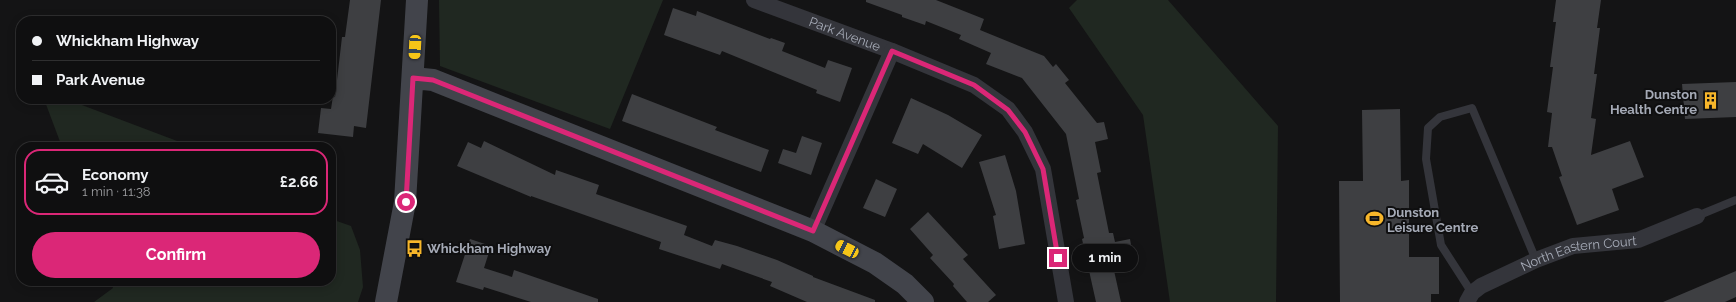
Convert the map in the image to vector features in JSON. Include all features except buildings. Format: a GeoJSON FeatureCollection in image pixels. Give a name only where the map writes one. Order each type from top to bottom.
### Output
{"type":"FeatureCollection","features":[{"type":"Feature","properties":{"kind":"street"},"geometry":{"type":"LineString","coordinates":[[386,302],[406,202],[417,0]]}},
{"type":"Feature","properties":{"kind":"street","name":"Park Avenue"},"geometry":{"type":"LineString","coordinates":[[754,0],[892,51],[974,85],[1008,110],[1025,132],[1043,169],[1066,302]]}},
{"type":"Feature","properties":{"kind":"street"},"geometry":{"type":"LineString","coordinates":[[813,231],[892,51]]}},
{"type":"Feature","properties":{"kind":"street"},"geometry":{"type":"LineString","coordinates":[[413,78],[433,80],[813,231],[875,263],[905,284],[923,302]]}},
{"type":"Feature","properties":{"kind":"street","name":"North Eastern Court"},"geometry":{"type":"LineString","coordinates":[[1469,297],[1481,286],[1536,260],[1573,246],[1638,240],[1697,216]]}},
{"type":"Feature","properties":{"kind":"lane"},"geometry":{"type":"LineString","coordinates":[[1469,297],[1441,245],[1426,159],[1428,128],[1440,117],[1472,108],[1536,260]]}},
{"type":"Feature","properties":{"kind":"lane"},"geometry":{"type":"LineString","coordinates":[[1697,216],[1736,200]]}},
{"type":"Feature","properties":{"kind":"shaded area"},"geometry":{"type":"Polygon","coordinates":[[[439,0],[663,0],[610,129],[440,66],[439,0]]]}},
{"type":"Feature","properties":{"kind":"shaded area"},"geometry":{"type":"Polygon","coordinates":[[[1077,0],[1168,0],[1278,126],[1276,302],[1170,302],[1143,115],[1069,8],[1077,0]]]}},
{"type":"Feature","properties":{"kind":"shaded area"},"geometry":{"type":"Polygon","coordinates":[[[46,104],[79,104],[180,142],[60,142],[46,104]]]}},
{"type":"Feature","properties":{"kind":"shaded area"},"geometry":{"type":"Polygon","coordinates":[[[336,221],[351,226],[360,250],[363,287],[358,302],[94,302],[113,288],[112,286],[336,286],[336,221]]]}},
{"type":"Feature","properties":{"kind":"place","name":"Dunston Health Centre"},"geometry":{"type":"Point","coordinates":[1710,101]}},
{"type":"Feature","properties":{"kind":"place","name":"Dunston Leisure Centre"},"geometry":{"type":"Point","coordinates":[1374,219]}},
{"type":"Feature","properties":{"kind":"place","name":"Whickham Highway"},"geometry":{"type":"Point","coordinates":[414,248]}},
{"type":"Feature","properties":{"kind":"route"},"geometry":{"type":"LineString","coordinates":[[406,202],[413,78],[433,80],[813,231],[892,51],[974,85],[1008,110],[1025,132],[1043,169],[1058,258]]}}]}
